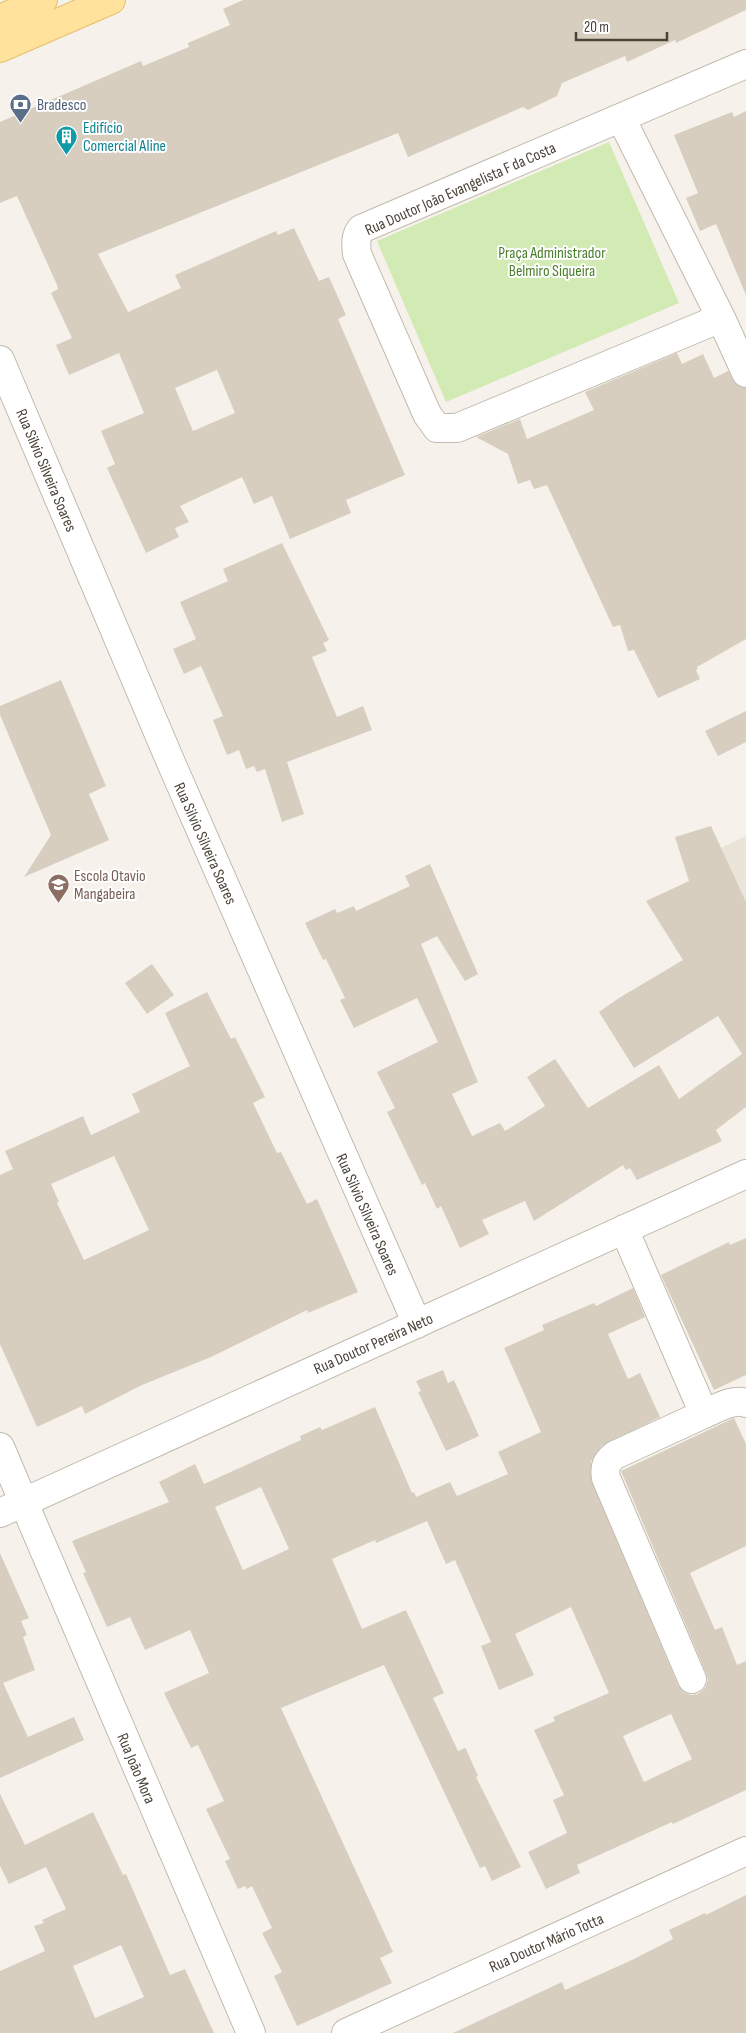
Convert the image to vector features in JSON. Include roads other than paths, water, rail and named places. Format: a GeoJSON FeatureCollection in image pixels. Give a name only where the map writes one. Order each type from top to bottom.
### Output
{"type":"FeatureCollection","features":[{"type":"Feature","properties":{"kind":"main road"},"geometry":{"type":"LineString","coordinates":[[0,19],[43,0]]}},
{"type":"Feature","properties":{"kind":"main road"},"geometry":{"type":"LineString","coordinates":[[0,48],[111,0]]}},
{"type":"Feature","properties":{"kind":"street","name":"Rua Doutor João Evangelista F da Costa"},"geometry":{"type":"LineString","coordinates":[[721,318],[457,428],[437,428],[426,414],[357,254],[356,235],[361,229],[746,64]]}},
{"type":"Feature","properties":{"kind":"street"},"geometry":{"type":"LineString","coordinates":[[621,118],[721,318],[746,373]]}},
{"type":"Feature","properties":{"kind":"street","name":"Rua Silvio Silveira Soares"},"geometry":{"type":"LineString","coordinates":[[0,360],[172,765],[416,1324]]}},
{"type":"Feature","properties":{"kind":"street","name":"Rua Doutor Pereira Neto"},"geometry":{"type":"LineString","coordinates":[[12,1507],[746,1174]]}},
{"type":"Feature","properties":{"kind":"street"},"geometry":{"type":"LineString","coordinates":[[624,1229],[704,1414]]}},
{"type":"Feature","properties":{"kind":"street"},"geometry":{"type":"LineString","coordinates":[[692,1679],[606,1478],[604,1469],[608,1460],[615,1455],[732,1402],[741,1401],[746,1403]]}},
{"type":"Feature","properties":{"kind":"street","name":"Rua João Mora"},"geometry":{"type":"LineString","coordinates":[[0,1447],[12,1507],[251,2033]]}},
{"type":"Feature","properties":{"kind":"street","name":"Rua Doutor Mário Totta"},"geometry":{"type":"LineString","coordinates":[[346,2033],[746,1851]]}},
{"type":"Feature","properties":{"kind":"place","name":"Bradesco"},"geometry":{"type":"Point","coordinates":[21,123]}},
{"type":"Feature","properties":{"kind":"place","name":"Edifício Comercial Aline"},"geometry":{"type":"Point","coordinates":[67,155]}},
{"type":"Feature","properties":{"kind":"place","name":"Escola Otavio Mangabeira"},"geometry":{"type":"Point","coordinates":[58,903]}},
{"type":"Feature","properties":{"kind":"park label","name":"Praça Administrador Belmiro Siqueira"},"geometry":{"type":"Point","coordinates":[552,261]}}]}
